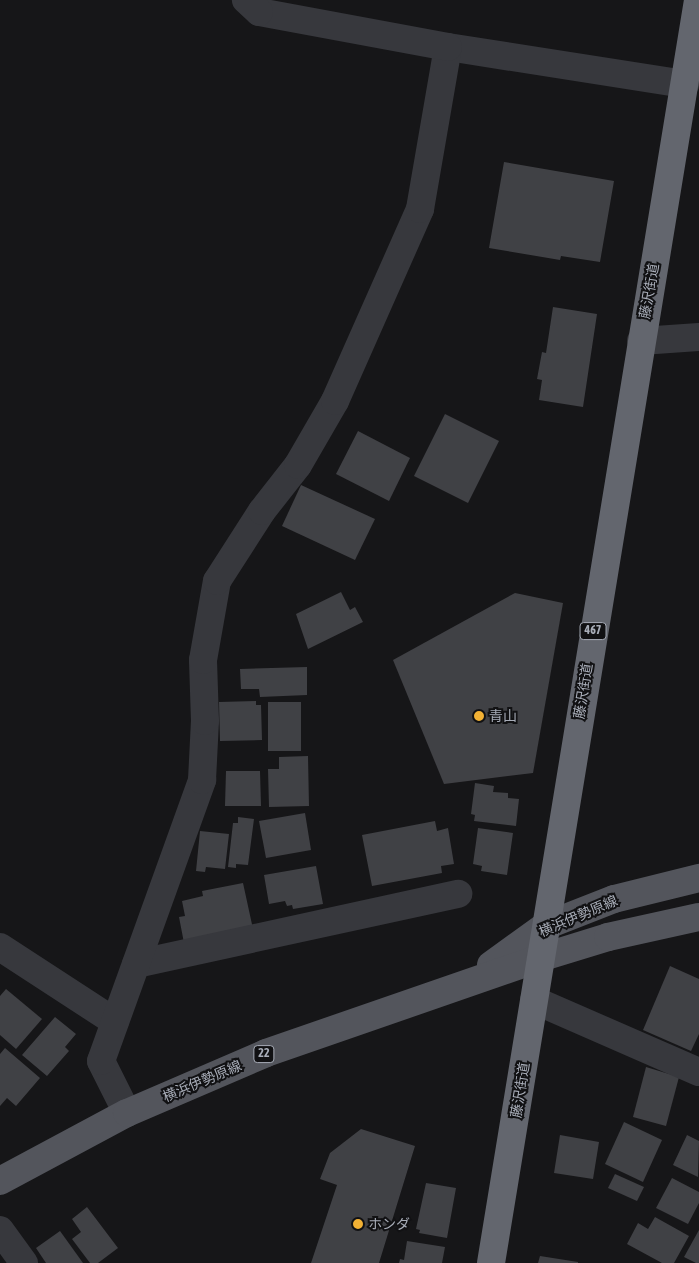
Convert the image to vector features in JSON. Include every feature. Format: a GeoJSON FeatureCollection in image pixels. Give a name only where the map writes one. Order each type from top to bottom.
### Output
{"type":"FeatureCollection","features":[{"type":"Feature","properties":{"kind":"highway","name":"藤沢街道"},"geometry":{"type":"LineString","coordinates":[[491,1263],[640,341],[698,0]]}},
{"type":"Feature","properties":{"kind":"main road","name":"横浜伊勢原線"},"geometry":{"type":"LineString","coordinates":[[470,980],[545,926],[614,899],[699,878]]}},
{"type":"Feature","properties":{"kind":"main road","name":"横浜伊勢原線"},"geometry":{"type":"LineString","coordinates":[[0,1181],[127,1113],[266,1053],[470,980],[540,958],[608,937],[699,917]]}},
{"type":"Feature","properties":{"kind":"street"},"geometry":{"type":"LineString","coordinates":[[246,0],[259,12],[448,47],[685,84]]}},
{"type":"Feature","properties":{"kind":"street"},"geometry":{"type":"LineString","coordinates":[[127,1113],[102,1061],[202,780],[205,721],[203,660],[217,581],[262,511],[298,465],[334,400],[420,209],[448,47]]}},
{"type":"Feature","properties":{"kind":"street"},"geometry":{"type":"LineString","coordinates":[[640,341],[699,337]]}},
{"type":"Feature","properties":{"kind":"street"},"geometry":{"type":"LineString","coordinates":[[136,964],[458,894]]}},
{"type":"Feature","properties":{"kind":"street"},"geometry":{"type":"LineString","coordinates":[[0,947],[116,1022]]}},
{"type":"Feature","properties":{"kind":"street"},"geometry":{"type":"LineString","coordinates":[[534,1000],[699,1072]]}},
{"type":"Feature","properties":{"kind":"street"},"geometry":{"type":"LineString","coordinates":[[0,1230],[24,1263]]}},
{"type":"Feature","properties":{"kind":"building"},"geometry":{"type":"Polygon","coordinates":[[[504,162],[614,181],[600,262],[561,256],[560,260],[489,248],[504,162]]]}},
{"type":"Feature","properties":{"kind":"building"},"geometry":{"type":"Polygon","coordinates":[[[553,307],[597,314],[583,407],[539,400],[542,380],[537,379],[542,352],[546,353],[553,307]]]}},
{"type":"Feature","properties":{"kind":"building"},"geometry":{"type":"Polygon","coordinates":[[[445,414],[499,441],[468,503],[414,476],[445,414]]]}},
{"type":"Feature","properties":{"kind":"building"},"geometry":{"type":"Polygon","coordinates":[[[358,431],[410,458],[389,501],[336,474],[358,431]]]}},
{"type":"Feature","properties":{"kind":"building"},"geometry":{"type":"Polygon","coordinates":[[[301,485],[375,519],[355,560],[282,526],[301,485]]]}},
{"type":"Feature","properties":{"kind":"building"},"geometry":{"type":"Polygon","coordinates":[[[341,592],[350,610],[355,607],[363,622],[308,649],[296,614],[341,592]]]}},
{"type":"Feature","properties":{"kind":"building","name":"青山"},"geometry":{"type":"Polygon","coordinates":[[[515,593],[563,603],[533,773],[444,784],[393,660],[515,593]]]}},
{"type":"Feature","properties":{"kind":"building"},"geometry":{"type":"Polygon","coordinates":[[[307,667],[307,695],[260,697],[259,689],[241,689],[240,669],[307,667]]]}},
{"type":"Feature","properties":{"kind":"building"},"geometry":{"type":"Polygon","coordinates":[[[256,701],[256,705],[261,705],[262,740],[220,741],[219,702],[256,701]]]}},
{"type":"Feature","properties":{"kind":"building"},"geometry":{"type":"Polygon","coordinates":[[[268,702],[301,702],[301,751],[268,751],[268,702]]]}},
{"type":"Feature","properties":{"kind":"building"},"geometry":{"type":"Polygon","coordinates":[[[308,756],[309,806],[269,807],[268,769],[279,769],[279,757],[308,756]]]}},
{"type":"Feature","properties":{"kind":"building"},"geometry":{"type":"Polygon","coordinates":[[[226,771],[260,771],[261,806],[225,806],[226,771]]]}},
{"type":"Feature","properties":{"kind":"building"},"geometry":{"type":"Polygon","coordinates":[[[475,783],[494,786],[493,792],[508,793],[508,798],[519,799],[516,826],[474,821],[475,815],[471,814],[475,783]]]}},
{"type":"Feature","properties":{"kind":"building"},"geometry":{"type":"Polygon","coordinates":[[[305,813],[311,850],[266,858],[259,821],[305,813]]]}},
{"type":"Feature","properties":{"kind":"building"},"geometry":{"type":"Polygon","coordinates":[[[238,817],[254,819],[248,865],[236,864],[236,868],[228,867],[233,823],[238,823],[238,817]]]}},
{"type":"Feature","properties":{"kind":"building"},"geometry":{"type":"Polygon","coordinates":[[[435,821],[437,831],[448,828],[454,864],[441,866],[442,873],[372,886],[362,835],[435,821]]]}},
{"type":"Feature","properties":{"kind":"building"},"geometry":{"type":"Polygon","coordinates":[[[478,828],[513,833],[507,875],[481,871],[482,866],[473,864],[478,828]]]}},
{"type":"Feature","properties":{"kind":"building"},"geometry":{"type":"Polygon","coordinates":[[[200,831],[229,834],[225,869],[206,867],[205,872],[196,871],[200,831]]]}},
{"type":"Feature","properties":{"kind":"building"},"geometry":{"type":"Polygon","coordinates":[[[316,866],[323,904],[293,909],[292,905],[287,906],[285,901],[269,904],[264,875],[316,866]]]}},
{"type":"Feature","properties":{"kind":"building"},"geometry":{"type":"Polygon","coordinates":[[[243,883],[253,929],[184,943],[179,917],[185,916],[182,901],[203,896],[202,891],[243,883]]]}},
{"type":"Feature","properties":{"kind":"building"},"geometry":{"type":"Polygon","coordinates":[[[670,966],[699,979],[699,1034],[691,1051],[643,1030],[670,966]]]}},
{"type":"Feature","properties":{"kind":"building"},"geometry":{"type":"Polygon","coordinates":[[[6,989],[42,1019],[16,1049],[0,1035],[0,996],[6,989]]]}},
{"type":"Feature","properties":{"kind":"building"},"geometry":{"type":"Polygon","coordinates":[[[55,1017],[76,1034],[65,1047],[69,1051],[47,1076],[22,1055],[55,1017]]]}},
{"type":"Feature","properties":{"kind":"building"},"geometry":{"type":"Polygon","coordinates":[[[5,1048],[40,1078],[16,1106],[7,1098],[0,1106],[0,1054],[5,1048]]]}},
{"type":"Feature","properties":{"kind":"building"},"geometry":{"type":"Polygon","coordinates":[[[646,1067],[679,1077],[666,1126],[633,1117],[646,1067]]]}},
{"type":"Feature","properties":{"kind":"building"},"geometry":{"type":"Polygon","coordinates":[[[624,1122],[662,1140],[643,1182],[605,1164],[624,1122]]]}},
{"type":"Feature","properties":{"kind":"building","name":"ホンダ"},"geometry":{"type":"Polygon","coordinates":[[[361,1129],[415,1146],[379,1263],[311,1263],[337,1185],[320,1179],[330,1153],[361,1129]]]}},
{"type":"Feature","properties":{"kind":"building"},"geometry":{"type":"Polygon","coordinates":[[[560,1135],[599,1142],[593,1179],[554,1173],[560,1135]]]}},
{"type":"Feature","properties":{"kind":"building"},"geometry":{"type":"Polygon","coordinates":[[[687,1135],[699,1141],[698,1177],[673,1165],[687,1135]]]}},
{"type":"Feature","properties":{"kind":"building"},"geometry":{"type":"Polygon","coordinates":[[[615,1174],[644,1187],[637,1201],[608,1188],[615,1174]]]}},
{"type":"Feature","properties":{"kind":"building"},"geometry":{"type":"Polygon","coordinates":[[[672,1178],[699,1192],[699,1203],[688,1224],[656,1208],[672,1178]]]}},
{"type":"Feature","properties":{"kind":"building"},"geometry":{"type":"Polygon","coordinates":[[[426,1183],[456,1188],[447,1238],[419,1233],[420,1230],[416,1229],[426,1183]]]}},
{"type":"Feature","properties":{"kind":"building"},"geometry":{"type":"Polygon","coordinates":[[[87,1207],[118,1248],[98,1263],[90,1263],[72,1239],[81,1232],[72,1219],[87,1207]]]}},
{"type":"Feature","properties":{"kind":"building"},"geometry":{"type":"Polygon","coordinates":[[[655,1217],[689,1236],[674,1263],[662,1263],[627,1244],[638,1223],[648,1229],[655,1217]]]}},
{"type":"Feature","properties":{"kind":"building"},"geometry":{"type":"Polygon","coordinates":[[[699,1230],[699,1263],[696,1263],[684,1257],[699,1230]]]}},
{"type":"Feature","properties":{"kind":"building"},"geometry":{"type":"Polygon","coordinates":[[[60,1231],[83,1263],[46,1263],[36,1248],[60,1231]]]}},
{"type":"Feature","properties":{"kind":"building"},"geometry":{"type":"Polygon","coordinates":[[[407,1241],[445,1247],[442,1263],[399,1263],[400,1259],[404,1260],[407,1241]]]}},
{"type":"Feature","properties":{"kind":"building"},"geometry":{"type":"Polygon","coordinates":[[[540,1256],[578,1262],[578,1263],[538,1263],[540,1256]]]}},
{"type":"Feature","properties":{"kind":"place","name":"青山"},"geometry":{"type":"Point","coordinates":[479,716]}},
{"type":"Feature","properties":{"kind":"place","name":"ホンダ"},"geometry":{"type":"Point","coordinates":[358,1224]}}]}
